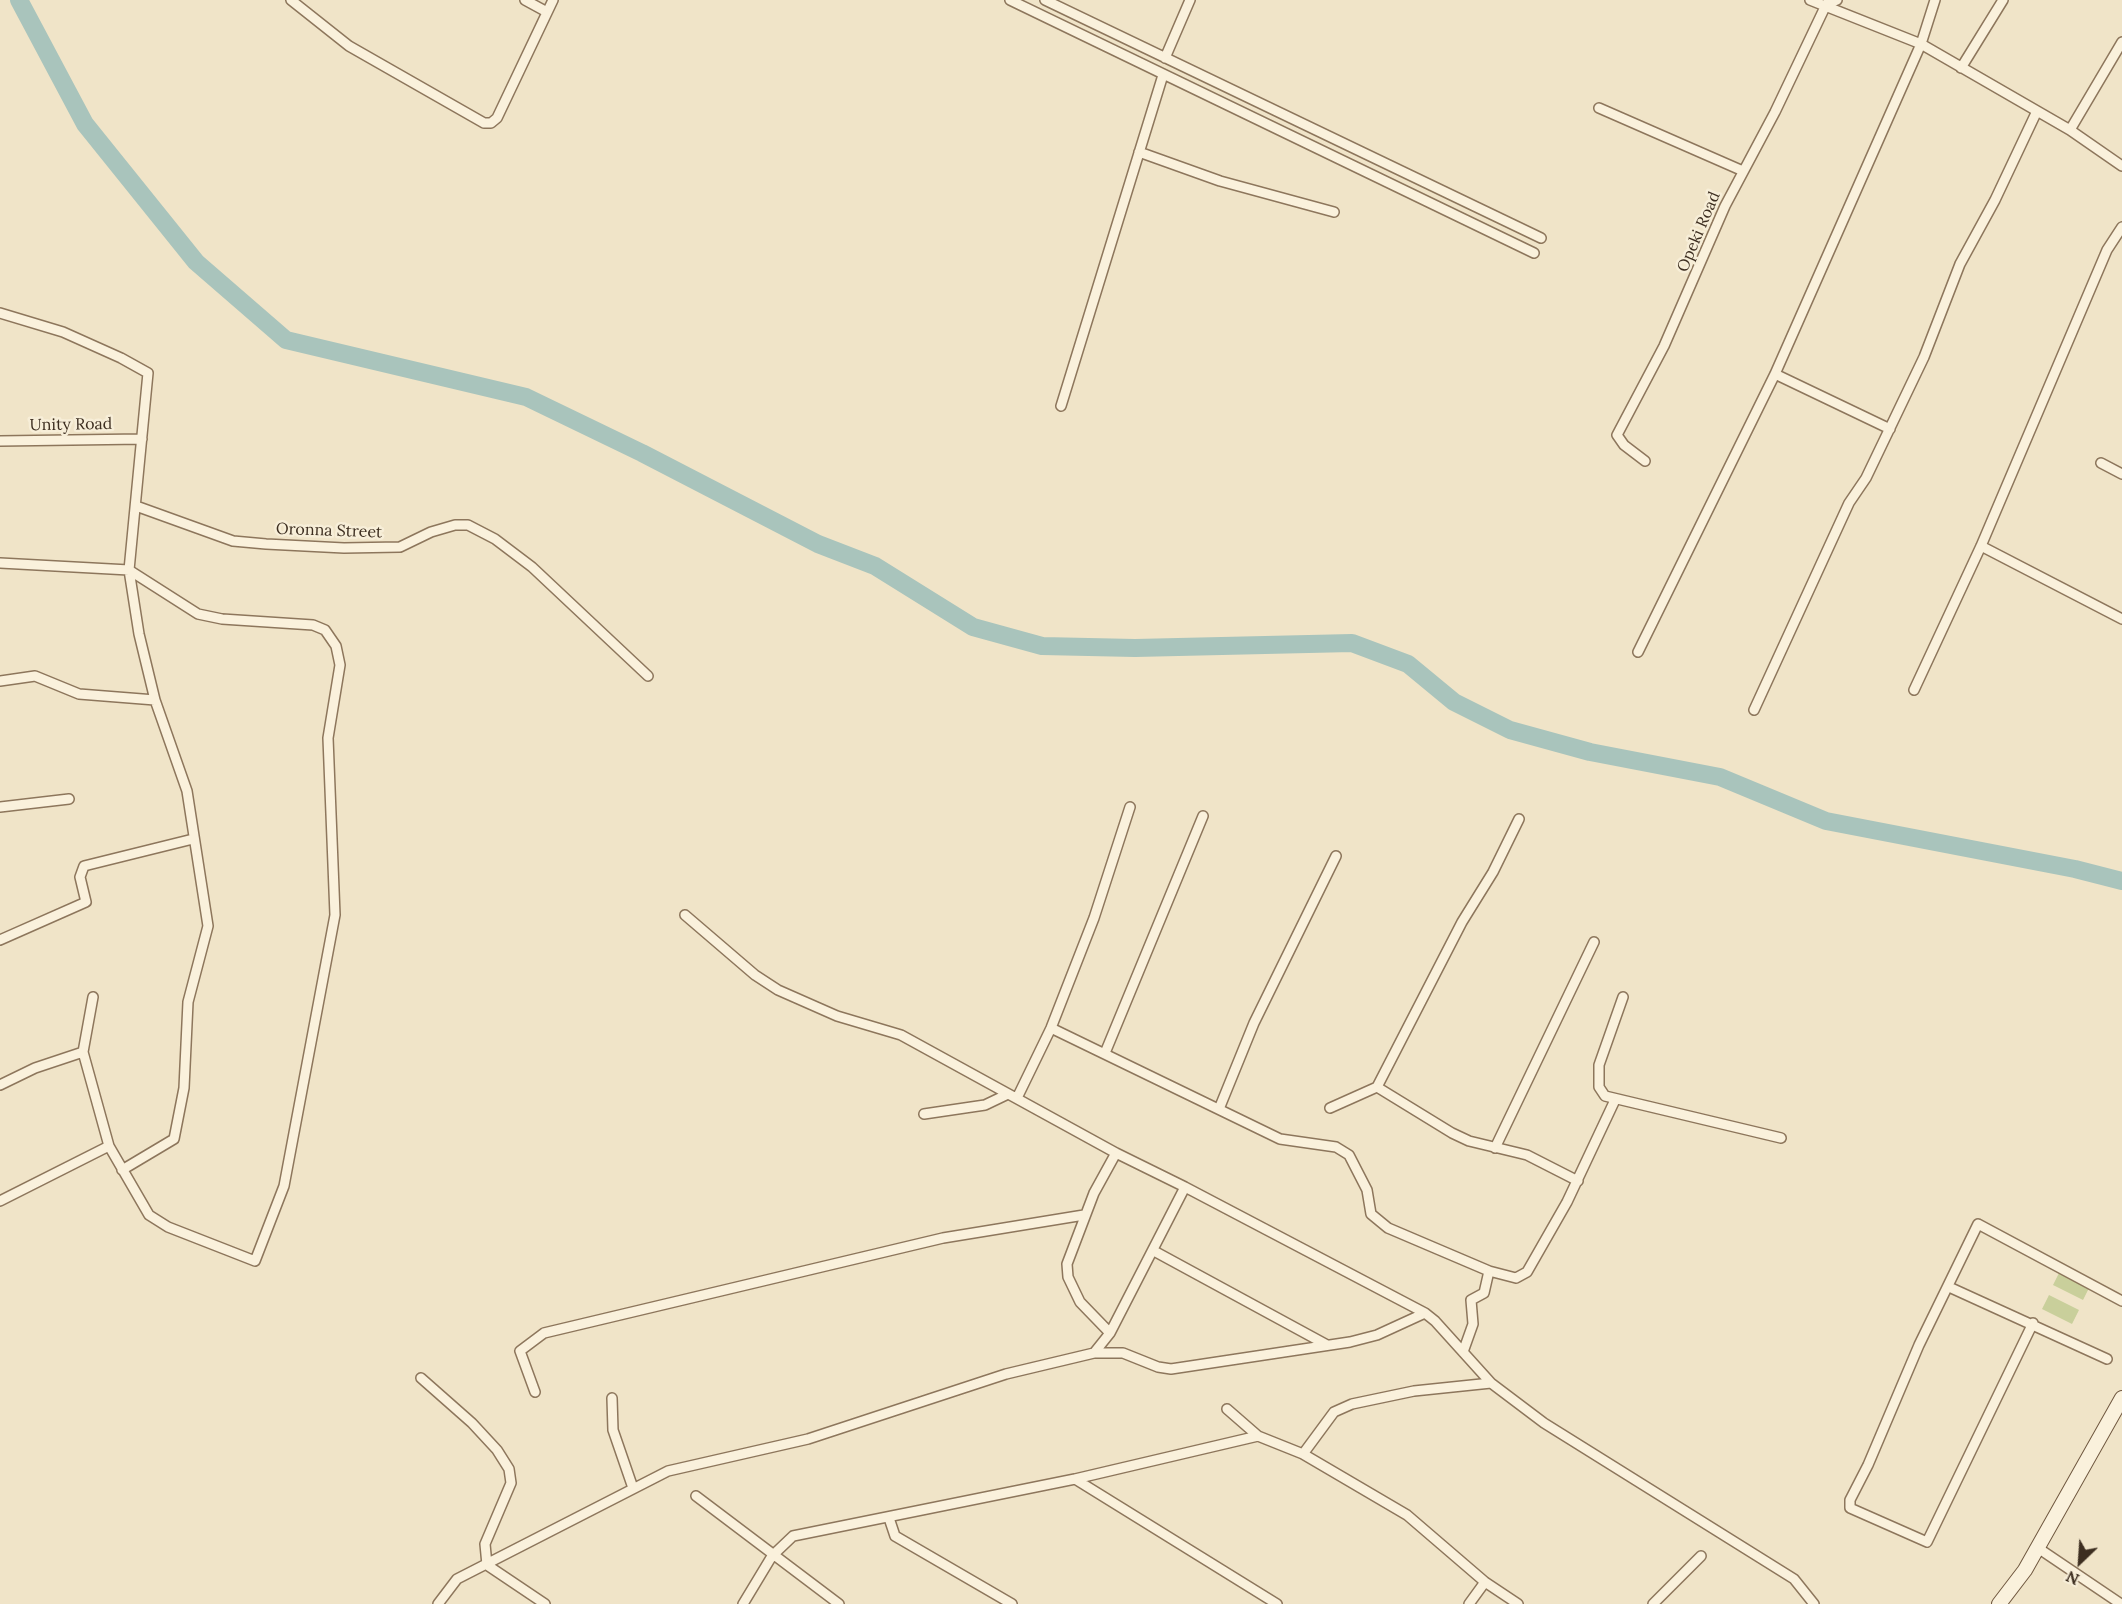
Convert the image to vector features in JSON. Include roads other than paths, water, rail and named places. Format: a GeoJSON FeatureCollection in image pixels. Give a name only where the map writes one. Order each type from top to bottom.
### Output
{"type":"FeatureCollection","features":[{"type":"Feature","properties":{"kind":"main road"},"geometry":{"type":"LineString","coordinates":[[1999,1604],[2025,1570],[2122,1398]]}},
{"type":"Feature","properties":{"kind":"street"},"geometry":{"type":"LineString","coordinates":[[291,0],[349,46],[484,123],[491,123],[497,118],[553,0]]}},
{"type":"Feature","properties":{"kind":"street"},"geometry":{"type":"LineString","coordinates":[[525,0],[547,12]]}},
{"type":"Feature","properties":{"kind":"street"},"geometry":{"type":"LineString","coordinates":[[1010,0],[1534,253]]}},
{"type":"Feature","properties":{"kind":"street"},"geometry":{"type":"LineString","coordinates":[[1045,0],[1541,238]]}},
{"type":"Feature","properties":{"kind":"street"},"geometry":{"type":"LineString","coordinates":[[1165,58],[1190,0]]}},
{"type":"Feature","properties":{"kind":"street"},"geometry":{"type":"LineString","coordinates":[[1810,0],[1824,3],[1921,44],[2070,130],[2122,166]]}},
{"type":"Feature","properties":{"kind":"street"},"geometry":{"type":"LineString","coordinates":[[1824,3],[1838,0]]}},
{"type":"Feature","properties":{"kind":"street"},"geometry":{"type":"LineString","coordinates":[[1638,652],[1774,374],[1921,44],[1935,0]]}},
{"type":"Feature","properties":{"kind":"street"},"geometry":{"type":"LineString","coordinates":[[1961,68],[2003,0]]}},
{"type":"Feature","properties":{"kind":"street","name":"Opeki Road"},"geometry":{"type":"LineString","coordinates":[[1645,461],[1624,445],[1617,435],[1664,346],[1743,171],[1775,112],[1824,3]]}},
{"type":"Feature","properties":{"kind":"street"},"geometry":{"type":"LineString","coordinates":[[2070,130],[2122,42]]}},
{"type":"Feature","properties":{"kind":"street"},"geometry":{"type":"LineString","coordinates":[[1061,406],[1163,75]]}},
{"type":"Feature","properties":{"kind":"street"},"geometry":{"type":"LineString","coordinates":[[1599,108],[1743,171]]}},
{"type":"Feature","properties":{"kind":"street"},"geometry":{"type":"LineString","coordinates":[[1754,710],[1849,503],[1866,478],[1932,340],[1960,264],[1995,200],[2037,111]]}},
{"type":"Feature","properties":{"kind":"street"},"geometry":{"type":"LineString","coordinates":[[1139,152],[1220,181],[1334,212]]}},
{"type":"Feature","properties":{"kind":"street"},"geometry":{"type":"LineString","coordinates":[[1914,690],[1981,546],[2078,314],[2107,250],[2122,227]]}},
{"type":"Feature","properties":{"kind":"street"},"geometry":{"type":"LineString","coordinates":[[0,313],[63,332],[148,373],[129,570],[139,634],[155,700],[187,791],[208,926],[188,1002],[184,1088],[174,1139],[122,1170]]}},
{"type":"Feature","properties":{"kind":"street"},"geometry":{"type":"LineString","coordinates":[[1774,374],[1890,429]]}},
{"type":"Feature","properties":{"kind":"street","name":"Unity Road"},"geometry":{"type":"LineString","coordinates":[[0,441],[142,439]]}},
{"type":"Feature","properties":{"kind":"street"},"geometry":{"type":"LineString","coordinates":[[2101,463],[2122,474]]}},
{"type":"Feature","properties":{"kind":"street","name":"Oronna Street"},"geometry":{"type":"LineString","coordinates":[[136,506],[233,541],[266,544],[344,548],[400,547],[431,532],[455,525],[468,525],[495,539],[532,567],[648,676]]}},
{"type":"Feature","properties":{"kind":"street"},"geometry":{"type":"LineString","coordinates":[[1981,546],[2122,619]]}},
{"type":"Feature","properties":{"kind":"street"},"geometry":{"type":"LineString","coordinates":[[0,563],[129,570],[198,614],[222,619],[313,625],[325,630],[336,645],[340,665],[328,738],[335,915],[284,1186],[255,1261],[168,1227],[149,1215],[109,1146],[83,1052],[93,997]]}},
{"type":"Feature","properties":{"kind":"street"},"geometry":{"type":"LineString","coordinates":[[0,681],[35,676],[79,694],[155,700]]}},
{"type":"Feature","properties":{"kind":"street"},"geometry":{"type":"LineString","coordinates":[[0,807],[69,799]]}},
{"type":"Feature","properties":{"kind":"street"},"geometry":{"type":"LineString","coordinates":[[1017,1098],[1051,1028],[1094,918],[1130,807]]}},
{"type":"Feature","properties":{"kind":"street"},"geometry":{"type":"LineString","coordinates":[[1105,1053],[1203,816]]}},
{"type":"Feature","properties":{"kind":"street"},"geometry":{"type":"LineString","coordinates":[[1330,1108],[1377,1087],[1462,922],[1493,872],[1519,819]]}},
{"type":"Feature","properties":{"kind":"street"},"geometry":{"type":"LineString","coordinates":[[0,940],[86,902],[80,877],[84,867],[193,839]]}},
{"type":"Feature","properties":{"kind":"street"},"geometry":{"type":"LineString","coordinates":[[1220,1109],[1254,1023],[1336,856]]}},
{"type":"Feature","properties":{"kind":"street"},"geometry":{"type":"LineString","coordinates":[[685,915],[755,975],[778,990],[837,1016],[901,1035],[1116,1153],[1425,1313],[1491,1383],[1544,1422],[1794,1579],[1814,1604]]}},
{"type":"Feature","properties":{"kind":"street"},"geometry":{"type":"LineString","coordinates":[[1495,1148],[1594,942]]}},
{"type":"Feature","properties":{"kind":"street"},"geometry":{"type":"LineString","coordinates":[[1623,997],[1603,1052],[1597,1077],[1599,1087],[1605,1096],[1781,1138]]}},
{"type":"Feature","properties":{"kind":"street"},"geometry":{"type":"LineString","coordinates":[[1051,1028],[1280,1139],[1336,1147],[1349,1155],[1367,1190],[1371,1214],[1388,1228],[1489,1271],[1516,1278],[1523,1276],[1578,1181],[1615,1100]]}},
{"type":"Feature","properties":{"kind":"street"},"geometry":{"type":"LineString","coordinates":[[0,1085],[35,1068],[83,1052]]}},
{"type":"Feature","properties":{"kind":"street"},"geometry":{"type":"LineString","coordinates":[[1377,1087],[1452,1133],[1495,1148],[1527,1155],[1578,1181]]}},
{"type":"Feature","properties":{"kind":"street"},"geometry":{"type":"LineString","coordinates":[[924,1114],[985,1105],[1008,1094]]}},
{"type":"Feature","properties":{"kind":"street"},"geometry":{"type":"LineString","coordinates":[[0,1201],[109,1146]]}},
{"type":"Feature","properties":{"kind":"street"},"geometry":{"type":"LineString","coordinates":[[1110,1333],[1080,1302],[1068,1277],[1067,1264],[1084,1215],[1116,1153]]}},
{"type":"Feature","properties":{"kind":"street"},"geometry":{"type":"LineString","coordinates":[[1094,1353],[1110,1333],[1185,1187]]}},
{"type":"Feature","properties":{"kind":"street"},"geometry":{"type":"LineString","coordinates":[[535,1392],[520,1351],[544,1333],[944,1238],[1084,1215]]}},
{"type":"Feature","properties":{"kind":"street"},"geometry":{"type":"LineString","coordinates":[[2033,1323],[1927,1542],[1850,1508],[1850,1500],[1869,1465],[1919,1345],[1978,1224],[2122,1300]]}},
{"type":"Feature","properties":{"kind":"street"},"geometry":{"type":"LineString","coordinates":[[1154,1251],[1327,1345]]}},
{"type":"Feature","properties":{"kind":"street"},"geometry":{"type":"LineString","coordinates":[[1463,1352],[1473,1324],[1471,1300],[1484,1293],[1489,1271]]}},
{"type":"Feature","properties":{"kind":"street"},"geometry":{"type":"LineString","coordinates":[[1948,1287],[2033,1323],[2107,1359]]}},
{"type":"Feature","properties":{"kind":"street"},"geometry":{"type":"LineString","coordinates":[[438,1604],[457,1579],[668,1471],[808,1439],[1006,1374],[1094,1353],[1123,1353],[1158,1367],[1171,1369],[1377,1335],[1425,1313]]}},
{"type":"Feature","properties":{"kind":"street"},"geometry":{"type":"LineString","coordinates":[[421,1378],[472,1423],[497,1450],[509,1469],[511,1483],[485,1544],[487,1565]]}},
{"type":"Feature","properties":{"kind":"street"},"geometry":{"type":"LineString","coordinates":[[1303,1454],[1334,1412],[1352,1404],[1414,1391],[1491,1383]]}},
{"type":"Feature","properties":{"kind":"street"},"geometry":{"type":"LineString","coordinates":[[612,1398],[613,1430],[633,1488]]}},
{"type":"Feature","properties":{"kind":"street"},"geometry":{"type":"LineString","coordinates":[[1227,1409],[1258,1436],[1303,1454],[1407,1515],[1485,1582],[1518,1604]]}},
{"type":"Feature","properties":{"kind":"street"},"geometry":{"type":"LineString","coordinates":[[743,1604],[772,1556],[793,1536],[1075,1479],[1258,1436]]}},
{"type":"Feature","properties":{"kind":"street"},"geometry":{"type":"LineString","coordinates":[[1075,1479],[1277,1604]]}},
{"type":"Feature","properties":{"kind":"street"},"geometry":{"type":"LineString","coordinates":[[696,1496],[772,1556],[839,1604]]}},
{"type":"Feature","properties":{"kind":"street"},"geometry":{"type":"LineString","coordinates":[[889,1518],[895,1536],[1012,1604]]}},
{"type":"Feature","properties":{"kind":"street"},"geometry":{"type":"LineString","coordinates":[[2038,1548],[2121,1604]]}},
{"type":"Feature","properties":{"kind":"street"},"geometry":{"type":"LineString","coordinates":[[1653,1604],[1701,1556]]}},
{"type":"Feature","properties":{"kind":"street"},"geometry":{"type":"LineString","coordinates":[[487,1565],[545,1604]]}},
{"type":"Feature","properties":{"kind":"street"},"geometry":{"type":"LineString","coordinates":[[1469,1604],[1485,1582]]}},
{"type":"Feature","properties":{"kind":"waterway"},"geometry":{"type":"LineString","coordinates":[[19,0],[85,124],[196,262],[286,340],[526,397],[642,453],[818,544],[875,566],[973,627],[1042,646],[1135,648],[1352,643],[1408,664],[1454,702],[1510,730],[1590,752],[1720,777],[1826,821],[2075,869],[2122,881]]}}]}
